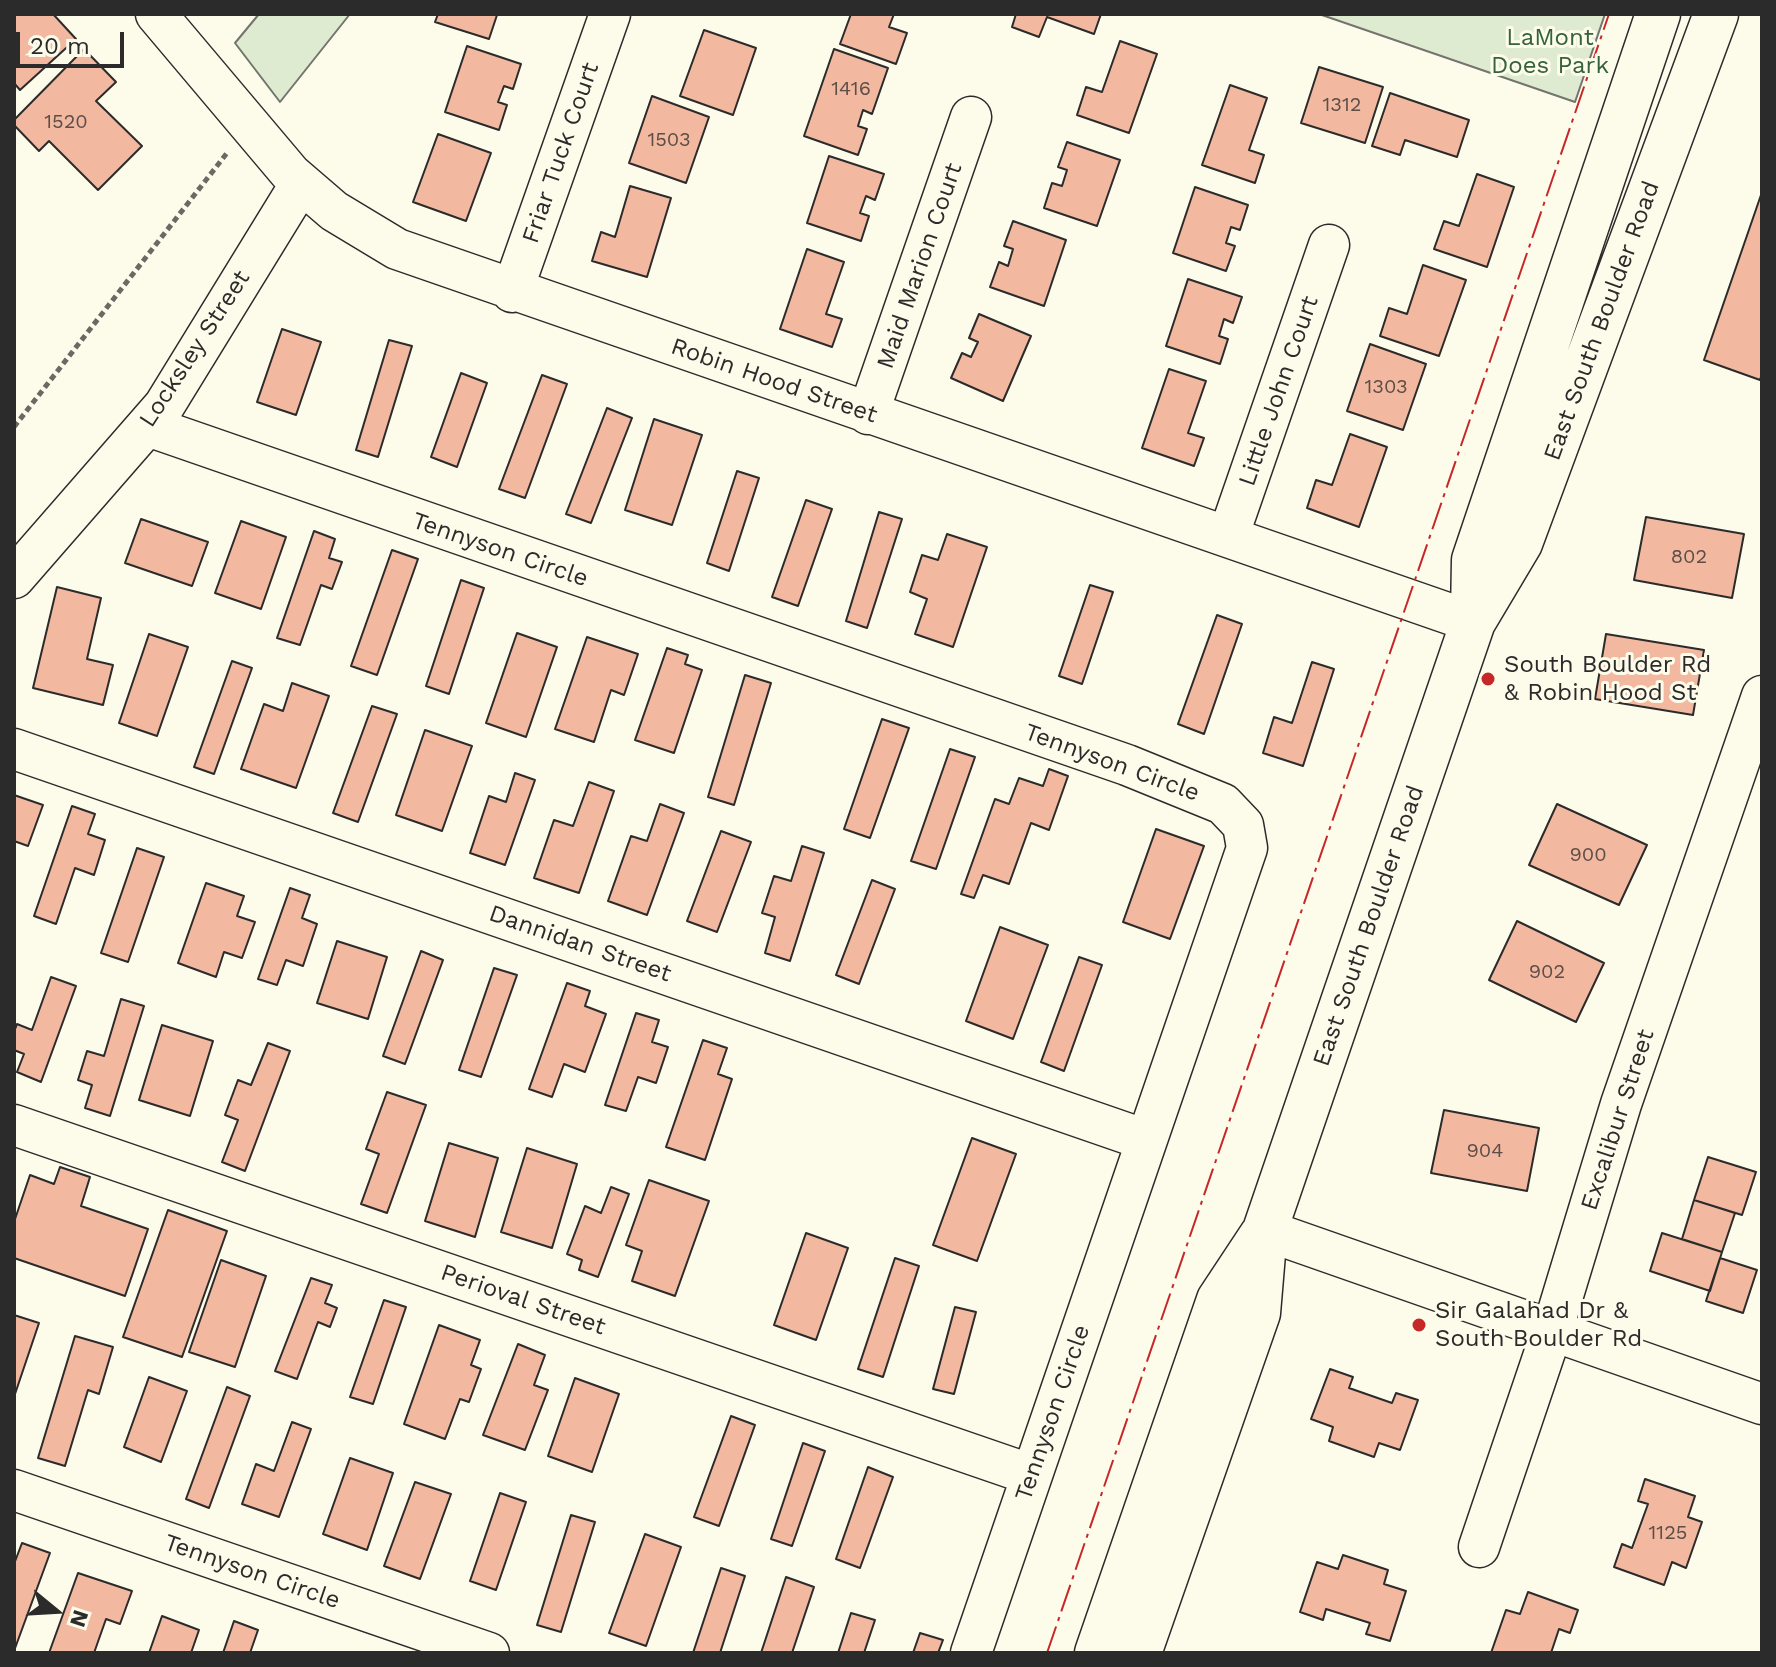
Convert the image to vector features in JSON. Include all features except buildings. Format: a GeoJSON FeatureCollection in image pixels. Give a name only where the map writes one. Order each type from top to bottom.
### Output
{"type":"FeatureCollection","features":[{"type":"Feature","properties":{"kind":"main road","name":"East South Boulder Road"},"geometry":{"type":"LineString","coordinates":[[1473,622],[1474,560],[1658,14]]}},
{"type":"Feature","properties":{"kind":"main road","name":"East South Boulder Road"},"geometry":{"type":"LineString","coordinates":[[1139,1653],[1258,1313],[1265,1230],[1473,622],[1520,543],[1716,14]]}},
{"type":"Feature","properties":{"kind":"main road","name":"East South Boulder Road"},"geometry":{"type":"LineString","coordinates":[[1097,1653],[1219,1300],[1265,1230]]}},
{"type":"Feature","properties":{"kind":"street","name":"Robin Hood Street"},"geometry":{"type":"LineString","coordinates":[[156,14],[301,183],[334,211],[397,249],[512,292],[1473,622]]}},
{"type":"Feature","properties":{"kind":"street","name":"Friar Tuck Court"},"geometry":{"type":"LineString","coordinates":[[512,292],[610,14]]}},
{"type":"Feature","properties":{"kind":"street","name":"Maid Marion Court"},"geometry":{"type":"LineString","coordinates":[[868,414],[971,117]]}},
{"type":"Feature","properties":{"kind":"street","name":"Locksley Street"},"geometry":{"type":"LineString","coordinates":[[14,578],[148,426],[172,393],[301,183]]}},
{"type":"Feature","properties":{"kind":"street","name":"Little John Court"},"geometry":{"type":"LineString","coordinates":[[1228,537],[1329,245]]}},
{"type":"Feature","properties":{"kind":"street","name":"Tennyson Circle"},"geometry":{"type":"LineString","coordinates":[[148,426],[1127,765],[1223,804],[1243,825],[1247,848],[971,1653]]}},
{"type":"Feature","properties":{"kind":"street","name":"Excalibur Street"},"geometry":{"type":"LineString","coordinates":[[1479,1547],[1553,1328],[1621,1104],[1762,696]]}},
{"type":"Feature","properties":{"kind":"street","name":"Dannidan Street"},"geometry":{"type":"LineString","coordinates":[[14,749],[1146,1140]]}},
{"type":"Feature","properties":{"kind":"street","name":"Perioval Street"},"geometry":{"type":"LineString","coordinates":[[14,1125],[1032,1475]]}},
{"type":"Feature","properties":{"kind":"street"},"geometry":{"type":"LineString","coordinates":[[1265,1230],[1553,1328],[1762,1404]]}},
{"type":"Feature","properties":{"kind":"street","name":"Tennyson Circle"},"geometry":{"type":"LineString","coordinates":[[14,1490],[489,1653]]}},
{"type":"Feature","properties":{"kind":"path"},"geometry":{"type":"LineString","coordinates":[[14,427],[249,124]]}},
{"type":"Feature","properties":{"kind":"green space"},"geometry":{"type":"Polygon","coordinates":[[[259,14],[350,14],[280,102],[235,43],[259,14]]]}},
{"type":"Feature","properties":{"kind":"green space","name":"LaMont Does Park"},"geometry":{"type":"Polygon","coordinates":[[[1319,14],[1605,14],[1575,102],[1319,14]]]}},
{"type":"Feature","properties":{"kind":"power"},"geometry":{"type":"LineString","coordinates":[[1047,1653],[1609,14]]}},
{"type":"Feature","properties":{"kind":"place","name":"South Boulder Rd & Robin Hood St"},"geometry":{"type":"Point","coordinates":[1488,679]}},
{"type":"Feature","properties":{"kind":"place","name":"Sir Galahad Dr & South Boulder Rd"},"geometry":{"type":"Point","coordinates":[1419,1325]}}]}
